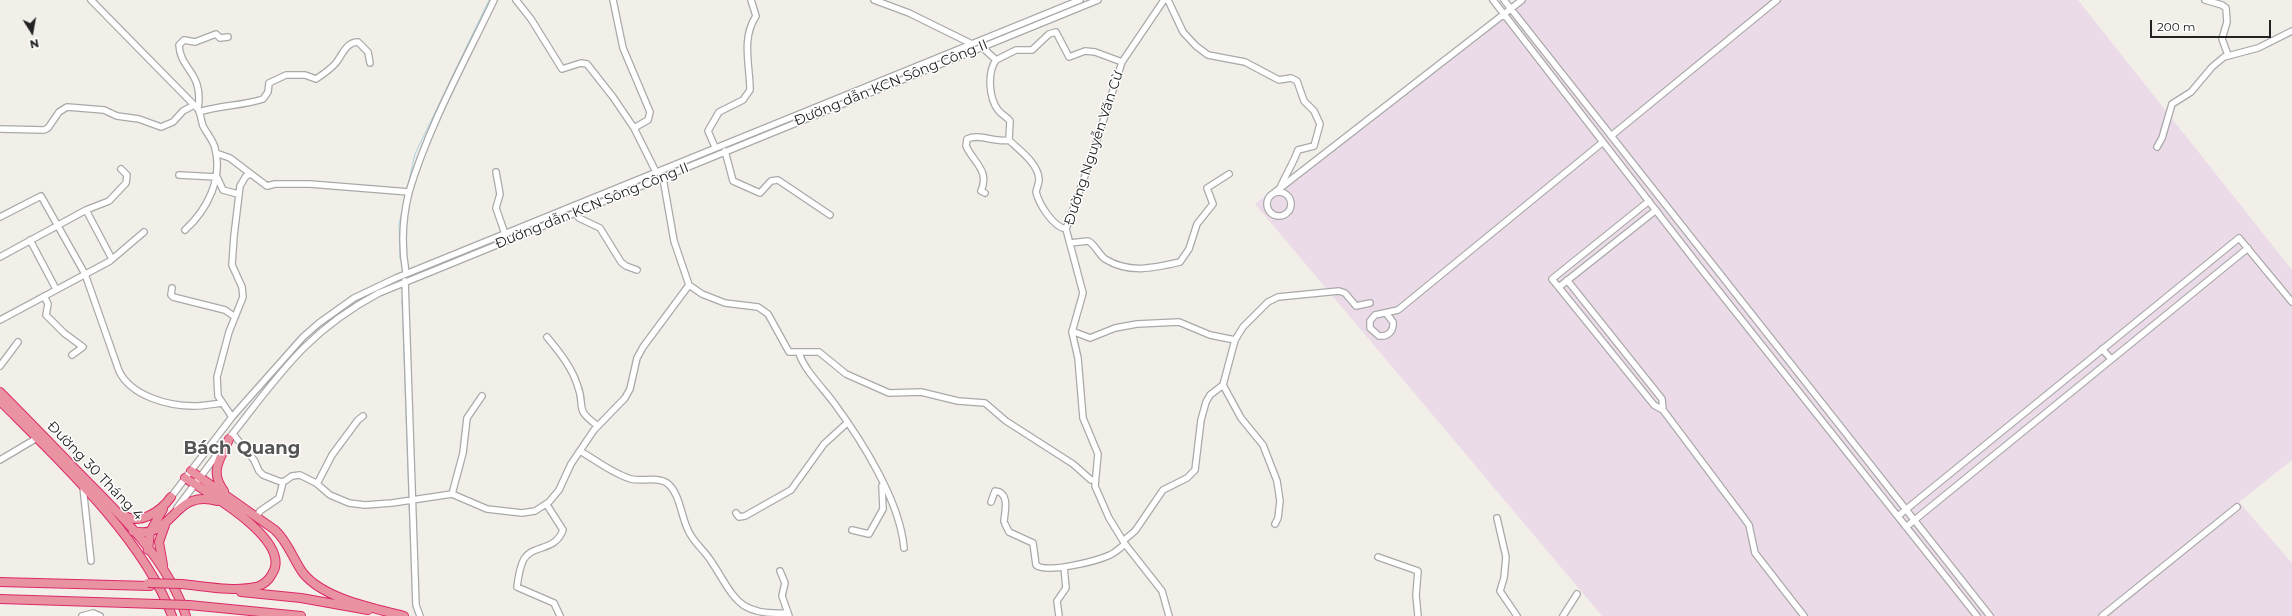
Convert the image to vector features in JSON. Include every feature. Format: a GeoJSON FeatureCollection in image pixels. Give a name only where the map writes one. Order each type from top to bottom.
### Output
{"type":"FeatureCollection","features":[{"type":"Feature","properties":{"kind":"highway","name":"Đường 30 Tháng 4"},"geometry":{"type":"LineString","coordinates":[[0,392],[102,494],[135,531],[178,587],[186,612]]}},
{"type":"Feature","properties":{"kind":"highway","name":"Đường 30 Tháng 4"},"geometry":{"type":"LineString","coordinates":[[0,401],[83,487],[112,521],[152,574],[172,616]]}},
{"type":"Feature","properties":{"kind":"highway"},"geometry":{"type":"LineString","coordinates":[[231,436],[226,448],[219,456],[217,477],[221,487],[232,498]]}},
{"type":"Feature","properties":{"kind":"highway"},"geometry":{"type":"LineString","coordinates":[[191,471],[257,516],[281,536],[302,572],[319,587],[335,596],[404,616]]}},
{"type":"Feature","properties":{"kind":"highway"},"geometry":{"type":"LineString","coordinates":[[178,587],[250,588],[264,584],[275,570],[276,560],[269,541],[225,504],[185,478]]}},
{"type":"Feature","properties":{"kind":"highway"},"geometry":{"type":"LineString","coordinates":[[102,494],[124,515],[136,518],[158,512],[171,497]]}},
{"type":"Feature","properties":{"kind":"highway"},"geometry":{"type":"LineString","coordinates":[[152,574],[148,549],[150,532],[171,497]]}},
{"type":"Feature","properties":{"kind":"highway"},"geometry":{"type":"LineString","coordinates":[[112,521],[135,531],[150,532],[161,528],[184,504],[191,501],[209,499],[225,504]]}},
{"type":"Feature","properties":{"kind":"highway"},"geometry":{"type":"LineString","coordinates":[[166,523],[161,534],[159,550],[163,566],[178,587]]}},
{"type":"Feature","properties":{"kind":"highway"},"geometry":{"type":"LineString","coordinates":[[1,582],[98,585],[149,584],[301,598],[396,616]]}},
{"type":"Feature","properties":{"kind":"highway"},"geometry":{"type":"LineString","coordinates":[[0,599],[158,604],[186,612],[257,616]]}},
{"type":"Feature","properties":{"kind":"highway"},"geometry":{"type":"LineString","coordinates":[[186,612],[301,616]]}},
{"type":"Feature","properties":{"kind":"street"},"geometry":{"type":"LineString","coordinates":[[91,0],[197,109],[204,128],[214,143],[217,177],[215,189],[193,223],[185,230]]}},
{"type":"Feature","properties":{"kind":"street"},"geometry":{"type":"LineString","coordinates":[[406,274],[402,232],[408,192],[418,161],[494,0]]}},
{"type":"Feature","properties":{"kind":"street"},"geometry":{"type":"LineString","coordinates":[[516,0],[531,18],[562,68],[581,63],[587,64],[613,97],[634,128],[656,172]]}},
{"type":"Feature","properties":{"kind":"street"},"geometry":{"type":"LineString","coordinates":[[613,0],[624,48],[650,112],[648,120],[634,128]]}},
{"type":"Feature","properties":{"kind":"street"},"geometry":{"type":"LineString","coordinates":[[715,147],[708,131],[717,114],[743,100],[750,90],[747,43],[749,27],[756,16],[751,0]]}},
{"type":"Feature","properties":{"kind":"street"},"geometry":{"type":"LineString","coordinates":[[874,0],[909,13],[972,44]]}},
{"type":"Feature","properties":{"kind":"street","name":"Đường dẫn KCN Sông Công II"},"geometry":{"type":"LineString","coordinates":[[166,523],[292,358],[323,328],[358,304],[405,281],[575,213],[591,203],[656,172],[715,147],[925,61],[972,44],[1080,0]]}},
{"type":"Feature","properties":{"kind":"street","name":"Đường dẫn KCN Sông Công II"},"geometry":{"type":"LineString","coordinates":[[171,497],[232,417],[287,353],[318,323],[354,298],[406,274],[505,234],[663,178],[1098,0]]}},
{"type":"Feature","properties":{"kind":"street","name":"Đường Nguyễn Văn Cừ"},"geometry":{"type":"LineString","coordinates":[[1164,0],[1122,62],[1092,156],[1066,229],[1083,293],[1072,331],[1078,358],[1083,418],[1098,454],[1095,480],[1101,502],[1124,542],[1162,591],[1169,616]]}},
{"type":"Feature","properties":{"kind":"street"},"geometry":{"type":"LineString","coordinates":[[1168,0],[1183,32],[1196,46],[1208,55],[1245,62],[1279,80],[1291,78],[1297,81],[1304,101],[1314,111],[1320,124],[1316,143],[1311,147],[1298,150],[1293,166],[1285,176],[1283,186],[1292,202],[1290,210],[1280,216],[1269,211],[1267,203],[1270,196],[1283,186],[1504,14],[1511,8],[1522,0]]}},
{"type":"Feature","properties":{"kind":"street"},"geometry":{"type":"LineString","coordinates":[[1493,0],[1649,202],[1977,616]]}},
{"type":"Feature","properties":{"kind":"street"},"geometry":{"type":"LineString","coordinates":[[1504,0],[1990,616]]}},
{"type":"Feature","properties":{"kind":"street"},"geometry":{"type":"LineString","coordinates":[[1611,136],[1777,0]]}},
{"type":"Feature","properties":{"kind":"street"},"geometry":{"type":"LineString","coordinates":[[2205,0],[2222,5],[2226,8],[2227,22],[2222,39],[2228,55]]}},
{"type":"Feature","properties":{"kind":"street"},"geometry":{"type":"LineString","coordinates":[[2157,147],[2162,138],[2172,104],[2191,92],[2212,67],[2228,55],[2258,48],[2292,31]]}},
{"type":"Feature","properties":{"kind":"street"},"geometry":{"type":"LineString","coordinates":[[996,60],[1016,50],[1031,51],[1049,34],[1056,32],[1069,57],[1085,51],[1095,52],[1122,62]]}},
{"type":"Feature","properties":{"kind":"street"},"geometry":{"type":"LineString","coordinates":[[197,109],[199,96],[197,81],[182,55],[179,45],[184,40],[195,42],[216,34],[220,38],[228,37]]}},
{"type":"Feature","properties":{"kind":"street"},"geometry":{"type":"LineString","coordinates":[[0,129],[44,130],[48,128],[59,112],[67,107],[104,110],[116,116],[139,119],[161,126],[172,122],[183,111],[234,105],[263,99],[268,92],[269,83],[286,75],[305,75],[316,79],[339,60],[341,53],[353,42],[358,42],[366,50],[370,63]]}},
{"type":"Feature","properties":{"kind":"street"},"geometry":{"type":"LineString","coordinates":[[982,47],[996,60]]}},
{"type":"Feature","properties":{"kind":"street"},"geometry":{"type":"LineString","coordinates":[[996,60],[990,88],[996,108],[1010,121],[1009,140]]}},
{"type":"Feature","properties":{"kind":"street"},"geometry":{"type":"LineString","coordinates":[[925,61],[928,69]]}},
{"type":"Feature","properties":{"kind":"street"},"geometry":{"type":"LineString","coordinates":[[985,193],[981,191],[985,186],[984,176],[966,146],[967,139],[979,138],[998,141],[1009,140],[1019,148],[1036,170],[1039,180],[1036,192],[1056,226],[1066,229]]}},
{"type":"Feature","properties":{"kind":"street"},"geometry":{"type":"LineString","coordinates":[[1398,310],[1393,330],[1387,335],[1379,336],[1372,332],[1370,325],[1372,317],[1378,313],[1398,310],[1603,142]]}},
{"type":"Feature","properties":{"kind":"street"},"geometry":{"type":"LineString","coordinates":[[725,152],[733,181],[760,192],[771,181],[778,180],[830,215]]}},
{"type":"Feature","properties":{"kind":"street"},"geometry":{"type":"LineString","coordinates":[[216,153],[230,158],[267,186],[291,183],[408,192]]}},
{"type":"Feature","properties":{"kind":"street"},"geometry":{"type":"LineString","coordinates":[[0,256],[86,210],[109,201],[126,183],[127,175],[121,169]]}},
{"type":"Feature","properties":{"kind":"street"},"geometry":{"type":"LineString","coordinates":[[496,172],[500,194],[496,208],[505,234]]}},
{"type":"Feature","properties":{"kind":"street"},"geometry":{"type":"LineString","coordinates":[[232,417],[222,403],[218,393],[217,378],[235,317],[243,297],[242,287],[232,265],[238,194],[242,182],[246,176],[251,174]]}},
{"type":"Feature","properties":{"kind":"street"},"geometry":{"type":"LineString","coordinates":[[1070,243],[1088,241],[1104,258],[1121,266],[1142,270],[1180,262],[1189,249],[1197,224],[1213,204],[1207,188],[1229,174]]}},
{"type":"Feature","properties":{"kind":"street"},"geometry":{"type":"LineString","coordinates":[[179,175],[217,177]]}},
{"type":"Feature","properties":{"kind":"street"},"geometry":{"type":"LineString","coordinates":[[217,177],[223,190],[238,194]]}},
{"type":"Feature","properties":{"kind":"street"},"geometry":{"type":"LineString","coordinates":[[663,178],[674,241],[689,285],[702,294],[725,303],[751,306],[763,310],[768,314],[787,350],[799,354],[813,350],[819,352],[846,374],[888,392],[921,392],[958,402],[985,403],[1006,421],[1073,464],[1091,480],[1095,480]]}},
{"type":"Feature","properties":{"kind":"street"},"geometry":{"type":"LineString","coordinates":[[1270,196],[1277,192],[1288,195]]}},
{"type":"Feature","properties":{"kind":"street"},"geometry":{"type":"LineString","coordinates":[[0,218],[41,196],[85,274],[119,371],[128,385],[141,393],[177,404],[199,406],[222,403]]}},
{"type":"Feature","properties":{"kind":"street"},"geometry":{"type":"LineString","coordinates":[[1649,202],[1552,279],[1654,405],[1663,410],[1741,514],[1748,525],[1755,553],[1804,616]]}},
{"type":"Feature","properties":{"kind":"street"},"geometry":{"type":"LineString","coordinates":[[86,210],[112,259]]}},
{"type":"Feature","properties":{"kind":"street"},"geometry":{"type":"LineString","coordinates":[[1559,287],[1656,210]]}},
{"type":"Feature","properties":{"kind":"street"},"geometry":{"type":"LineString","coordinates":[[575,213],[579,218],[600,228],[621,262],[626,266],[637,270]]}},
{"type":"Feature","properties":{"kind":"street"},"geometry":{"type":"LineString","coordinates":[[0,320],[112,259],[144,232]]}},
{"type":"Feature","properties":{"kind":"street"},"geometry":{"type":"LineString","coordinates":[[1898,516],[2239,238],[2292,302]]}},
{"type":"Feature","properties":{"kind":"street"},"geometry":{"type":"LineString","coordinates":[[30,240],[56,290]]}},
{"type":"Feature","properties":{"kind":"street"},"geometry":{"type":"LineString","coordinates":[[1906,527],[2248,248]]}},
{"type":"Feature","properties":{"kind":"street"},"geometry":{"type":"LineString","coordinates":[[1567,280],[1662,399],[1663,410]]}},
{"type":"Feature","properties":{"kind":"street"},"geometry":{"type":"LineString","coordinates":[[405,281],[416,605],[420,616]]}},
{"type":"Feature","properties":{"kind":"street"},"geometry":{"type":"LineString","coordinates":[[257,516],[260,511],[279,498],[283,482],[292,476],[300,475],[317,484],[330,495],[357,505],[403,502],[452,494],[495,510],[529,512],[547,505],[559,490],[571,464],[598,426],[626,398],[630,389],[637,358],[643,347],[689,285]]}},
{"type":"Feature","properties":{"kind":"street"},"geometry":{"type":"LineString","coordinates":[[172,288],[171,295],[173,298],[225,310],[235,317]]}},
{"type":"Feature","properties":{"kind":"street"},"geometry":{"type":"LineString","coordinates":[[991,502],[995,491],[1000,492],[1006,502],[1004,522],[1007,530],[1033,543],[1034,561],[1038,567],[1046,569],[1064,567],[1103,558],[1124,542],[1135,531],[1163,490],[1187,478],[1195,470],[1201,420],[1206,402],[1210,395],[1223,385],[1235,340],[1243,327],[1268,302],[1278,297],[1339,291],[1345,292],[1356,306],[1370,303]]}},
{"type":"Feature","properties":{"kind":"street"},"geometry":{"type":"LineString","coordinates":[[44,296],[48,304],[47,316],[64,333],[83,347],[72,355]]}},
{"type":"Feature","properties":{"kind":"street"},"geometry":{"type":"LineString","coordinates":[[1386,313],[1394,322]]}},
{"type":"Feature","properties":{"kind":"street"},"geometry":{"type":"LineString","coordinates":[[1072,331],[1090,338],[1115,328],[1137,324],[1179,322],[1210,335],[1235,340]]}},
{"type":"Feature","properties":{"kind":"street"},"geometry":{"type":"LineString","coordinates":[[318,323],[323,328]]}},
{"type":"Feature","properties":{"kind":"street"},"geometry":{"type":"LineString","coordinates":[[547,337],[567,362],[580,394],[580,410],[584,416],[598,426]]}},
{"type":"Feature","properties":{"kind":"street"},"geometry":{"type":"LineString","coordinates":[[0,366],[18,342]]}},
{"type":"Feature","properties":{"kind":"street"},"geometry":{"type":"LineString","coordinates":[[2102,349],[2111,359]]}},
{"type":"Feature","properties":{"kind":"street"},"geometry":{"type":"LineString","coordinates":[[799,354],[868,454],[899,520],[904,548]]}},
{"type":"Feature","properties":{"kind":"street"},"geometry":{"type":"LineString","coordinates":[[1223,385],[1241,418],[1263,445],[1277,481],[1280,501],[1278,518],[1275,524]]}},
{"type":"Feature","properties":{"kind":"street"},"geometry":{"type":"LineString","coordinates":[[452,494],[463,453],[467,418],[482,396]]}},
{"type":"Feature","properties":{"kind":"street"},"geometry":{"type":"LineString","coordinates":[[317,484],[332,455],[358,420],[363,416]]}},
{"type":"Feature","properties":{"kind":"street"},"geometry":{"type":"LineString","coordinates":[[736,512],[739,517],[745,516],[791,490],[824,444],[847,423]]}},
{"type":"Feature","properties":{"kind":"street"},"geometry":{"type":"LineString","coordinates":[[231,436],[254,460],[261,474],[283,482]]}},
{"type":"Feature","properties":{"kind":"street"},"geometry":{"type":"LineString","coordinates":[[0,460],[37,438]]}},
{"type":"Feature","properties":{"kind":"street"},"geometry":{"type":"LineString","coordinates":[[580,451],[632,479],[660,481],[666,483],[678,500],[691,536],[712,562],[736,603],[750,611],[766,615],[789,614],[782,596],[785,584],[780,571]]}},
{"type":"Feature","properties":{"kind":"street"},"geometry":{"type":"LineString","coordinates":[[852,530],[869,534],[876,522],[884,505],[881,480]]}},
{"type":"Feature","properties":{"kind":"street"},"geometry":{"type":"LineString","coordinates":[[83,487],[91,561]]}},
{"type":"Feature","properties":{"kind":"street"},"geometry":{"type":"LineString","coordinates":[[547,505],[562,530],[562,533],[550,545],[533,551],[525,557],[517,587],[554,604],[560,616]]}},
{"type":"Feature","properties":{"kind":"street"},"geometry":{"type":"LineString","coordinates":[[2102,616],[2237,507]]}},
{"type":"Feature","properties":{"kind":"street"},"geometry":{"type":"LineString","coordinates":[[1497,518],[1506,558],[1504,578],[1500,591],[1517,616]]}},
{"type":"Feature","properties":{"kind":"street"},"geometry":{"type":"LineString","coordinates":[[1378,558],[1418,571],[1416,595],[1418,616]]}},
{"type":"Feature","properties":{"kind":"street"},"geometry":{"type":"LineString","coordinates":[[1059,616],[1057,601],[1066,588],[1064,567]]}},
{"type":"Feature","properties":{"kind":"street"},"geometry":{"type":"LineString","coordinates":[[1563,616],[1577,594]]}},
{"type":"Feature","properties":{"kind":"street"},"geometry":{"type":"LineString","coordinates":[[82,616],[93,613],[100,616]]}},
{"type":"Feature","properties":{"kind":"shaded area"},"geometry":{"type":"Polygon","coordinates":[[[1516,0],[2078,0],[2292,270],[2292,460],[2239,502],[2292,563],[2292,616],[1602,616],[1255,204],[1516,0]]]}},
{"type":"Feature","properties":{"kind":"waterway"},"geometry":{"type":"LineString","coordinates":[[407,189],[415,154],[489,0]]}},
{"type":"Feature","properties":{"kind":"waterway"},"geometry":{"type":"LineString","coordinates":[[400,259],[399,224],[406,194]]}},
{"type":"Feature","properties":{"kind":"waterway"},"geometry":{"type":"LineString","coordinates":[[402,300],[409,498]]}},
{"type":"Feature","properties":{"kind":"waterway"},"geometry":{"type":"LineString","coordinates":[[409,503],[413,608]]}},
{"type":"Feature","properties":{"kind":"district","name":"Bách Quang"},"geometry":{"type":"Point","coordinates":[242,449]}}]}
